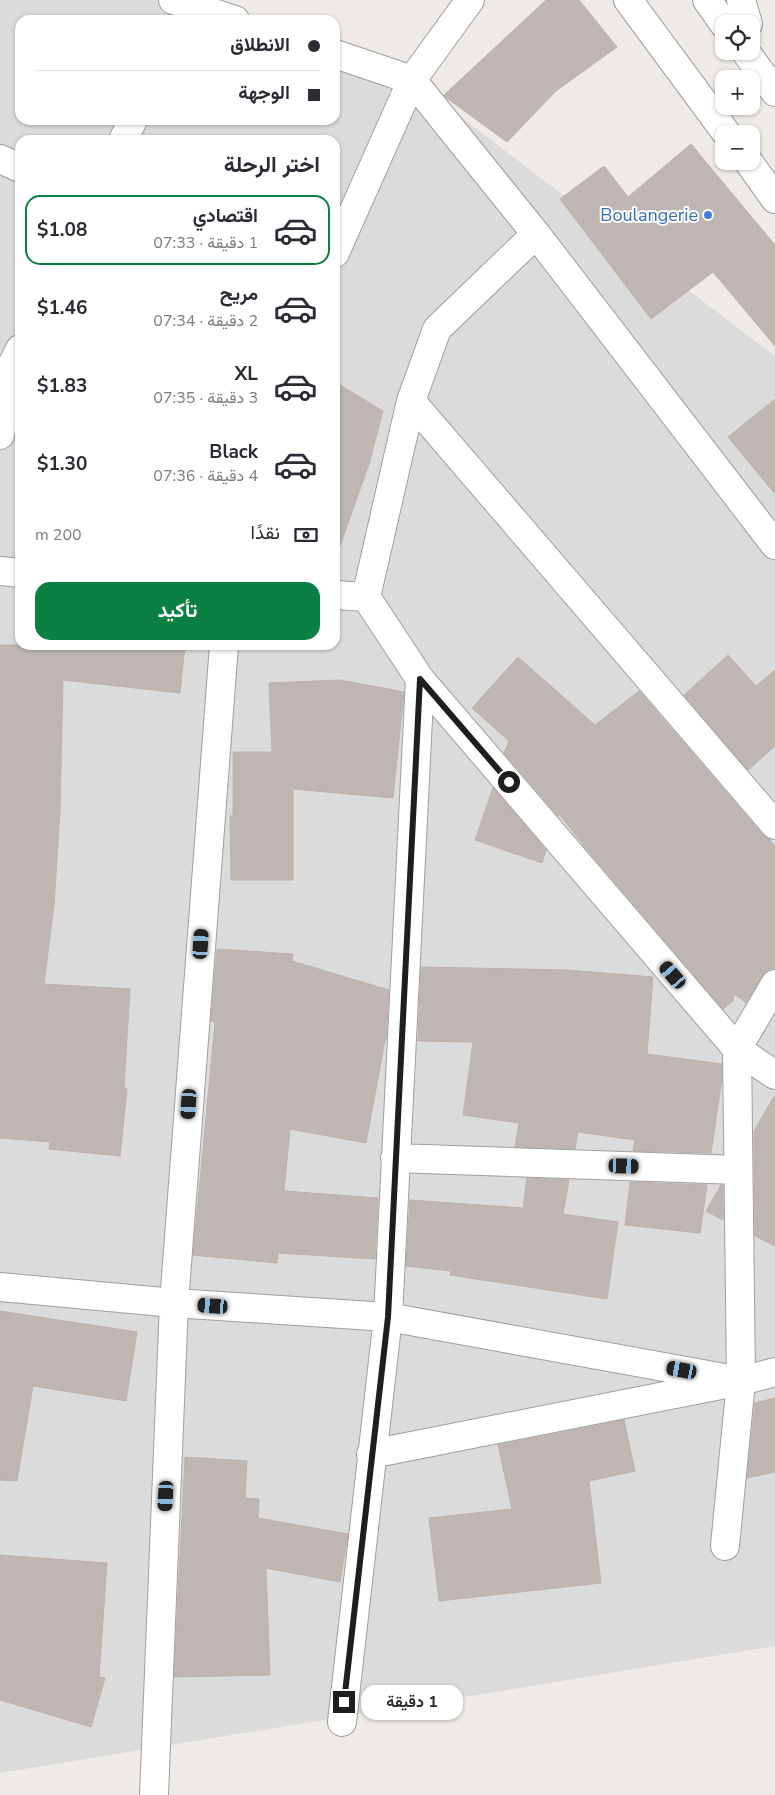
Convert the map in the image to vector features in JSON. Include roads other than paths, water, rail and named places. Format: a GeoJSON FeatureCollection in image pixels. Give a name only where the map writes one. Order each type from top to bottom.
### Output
{"type":"FeatureCollection","features":[{"type":"Feature","properties":{"kind":"street"},"geometry":{"type":"LineString","coordinates":[[340,242],[412,80],[470,0]]}},
{"type":"Feature","properties":{"kind":"street"},"geometry":{"type":"LineString","coordinates":[[628,0],[720,125]]}},
{"type":"Feature","properties":{"kind":"street"},"geometry":{"type":"LineString","coordinates":[[707,0],[718,15]]}},
{"type":"Feature","properties":{"kind":"street"},"geometry":{"type":"LineString","coordinates":[[741,0],[745,15]]}},
{"type":"Feature","properties":{"kind":"street"},"geometry":{"type":"LineString","coordinates":[[182,8],[213,15]]}},
{"type":"Feature","properties":{"kind":"street"},"geometry":{"type":"LineString","coordinates":[[340,56],[412,80],[536,234],[775,545]]}},
{"type":"Feature","properties":{"kind":"street"},"geometry":{"type":"LineString","coordinates":[[760,58],[770,85]]}},
{"type":"Feature","properties":{"kind":"street"},"geometry":{"type":"LineString","coordinates":[[752,60],[770,85]]}},
{"type":"Feature","properties":{"kind":"street"},"geometry":{"type":"LineString","coordinates":[[0,158],[15,166]]}},
{"type":"Feature","properties":{"kind":"street"},"geometry":{"type":"LineString","coordinates":[[755,170],[775,198]]}},
{"type":"Feature","properties":{"kind":"street"},"geometry":{"type":"LineString","coordinates":[[536,234],[438,329],[411,401],[366,598],[420,679],[736,1049],[775,1075]]}},
{"type":"Feature","properties":{"kind":"street"},"geometry":{"type":"LineString","coordinates":[[0,435],[12,365],[15,359]]}},
{"type":"Feature","properties":{"kind":"street"},"geometry":{"type":"LineString","coordinates":[[411,401],[775,825]]}},
{"type":"Feature","properties":{"kind":"street"},"geometry":{"type":"LineString","coordinates":[[0,572],[15,573]]}},
{"type":"Feature","properties":{"kind":"street"},"geometry":{"type":"LineString","coordinates":[[340,595],[366,598]]}},
{"type":"Feature","properties":{"kind":"street"},"geometry":{"type":"LineString","coordinates":[[154,1795],[174,1303],[224,650]]}},
{"type":"Feature","properties":{"kind":"street"},"geometry":{"type":"LineString","coordinates":[[342,1722],[388,1317],[420,679]]}},
{"type":"Feature","properties":{"kind":"street"},"geometry":{"type":"LineString","coordinates":[[724,1546],[741,1381],[736,1049],[775,984]]}},
{"type":"Feature","properties":{"kind":"street"},"geometry":{"type":"LineString","coordinates":[[396,1158],[738,1170]]}},
{"type":"Feature","properties":{"kind":"street"},"geometry":{"type":"LineString","coordinates":[[0,1287],[174,1303],[388,1317],[741,1381]]}},
{"type":"Feature","properties":{"kind":"street"},"geometry":{"type":"LineString","coordinates":[[372,1454],[741,1381],[775,1372]]}},
{"type":"Feature","properties":{"kind":"place","name":"Boulangerie"},"geometry":{"type":"Point","coordinates":[708,215]}}]}
